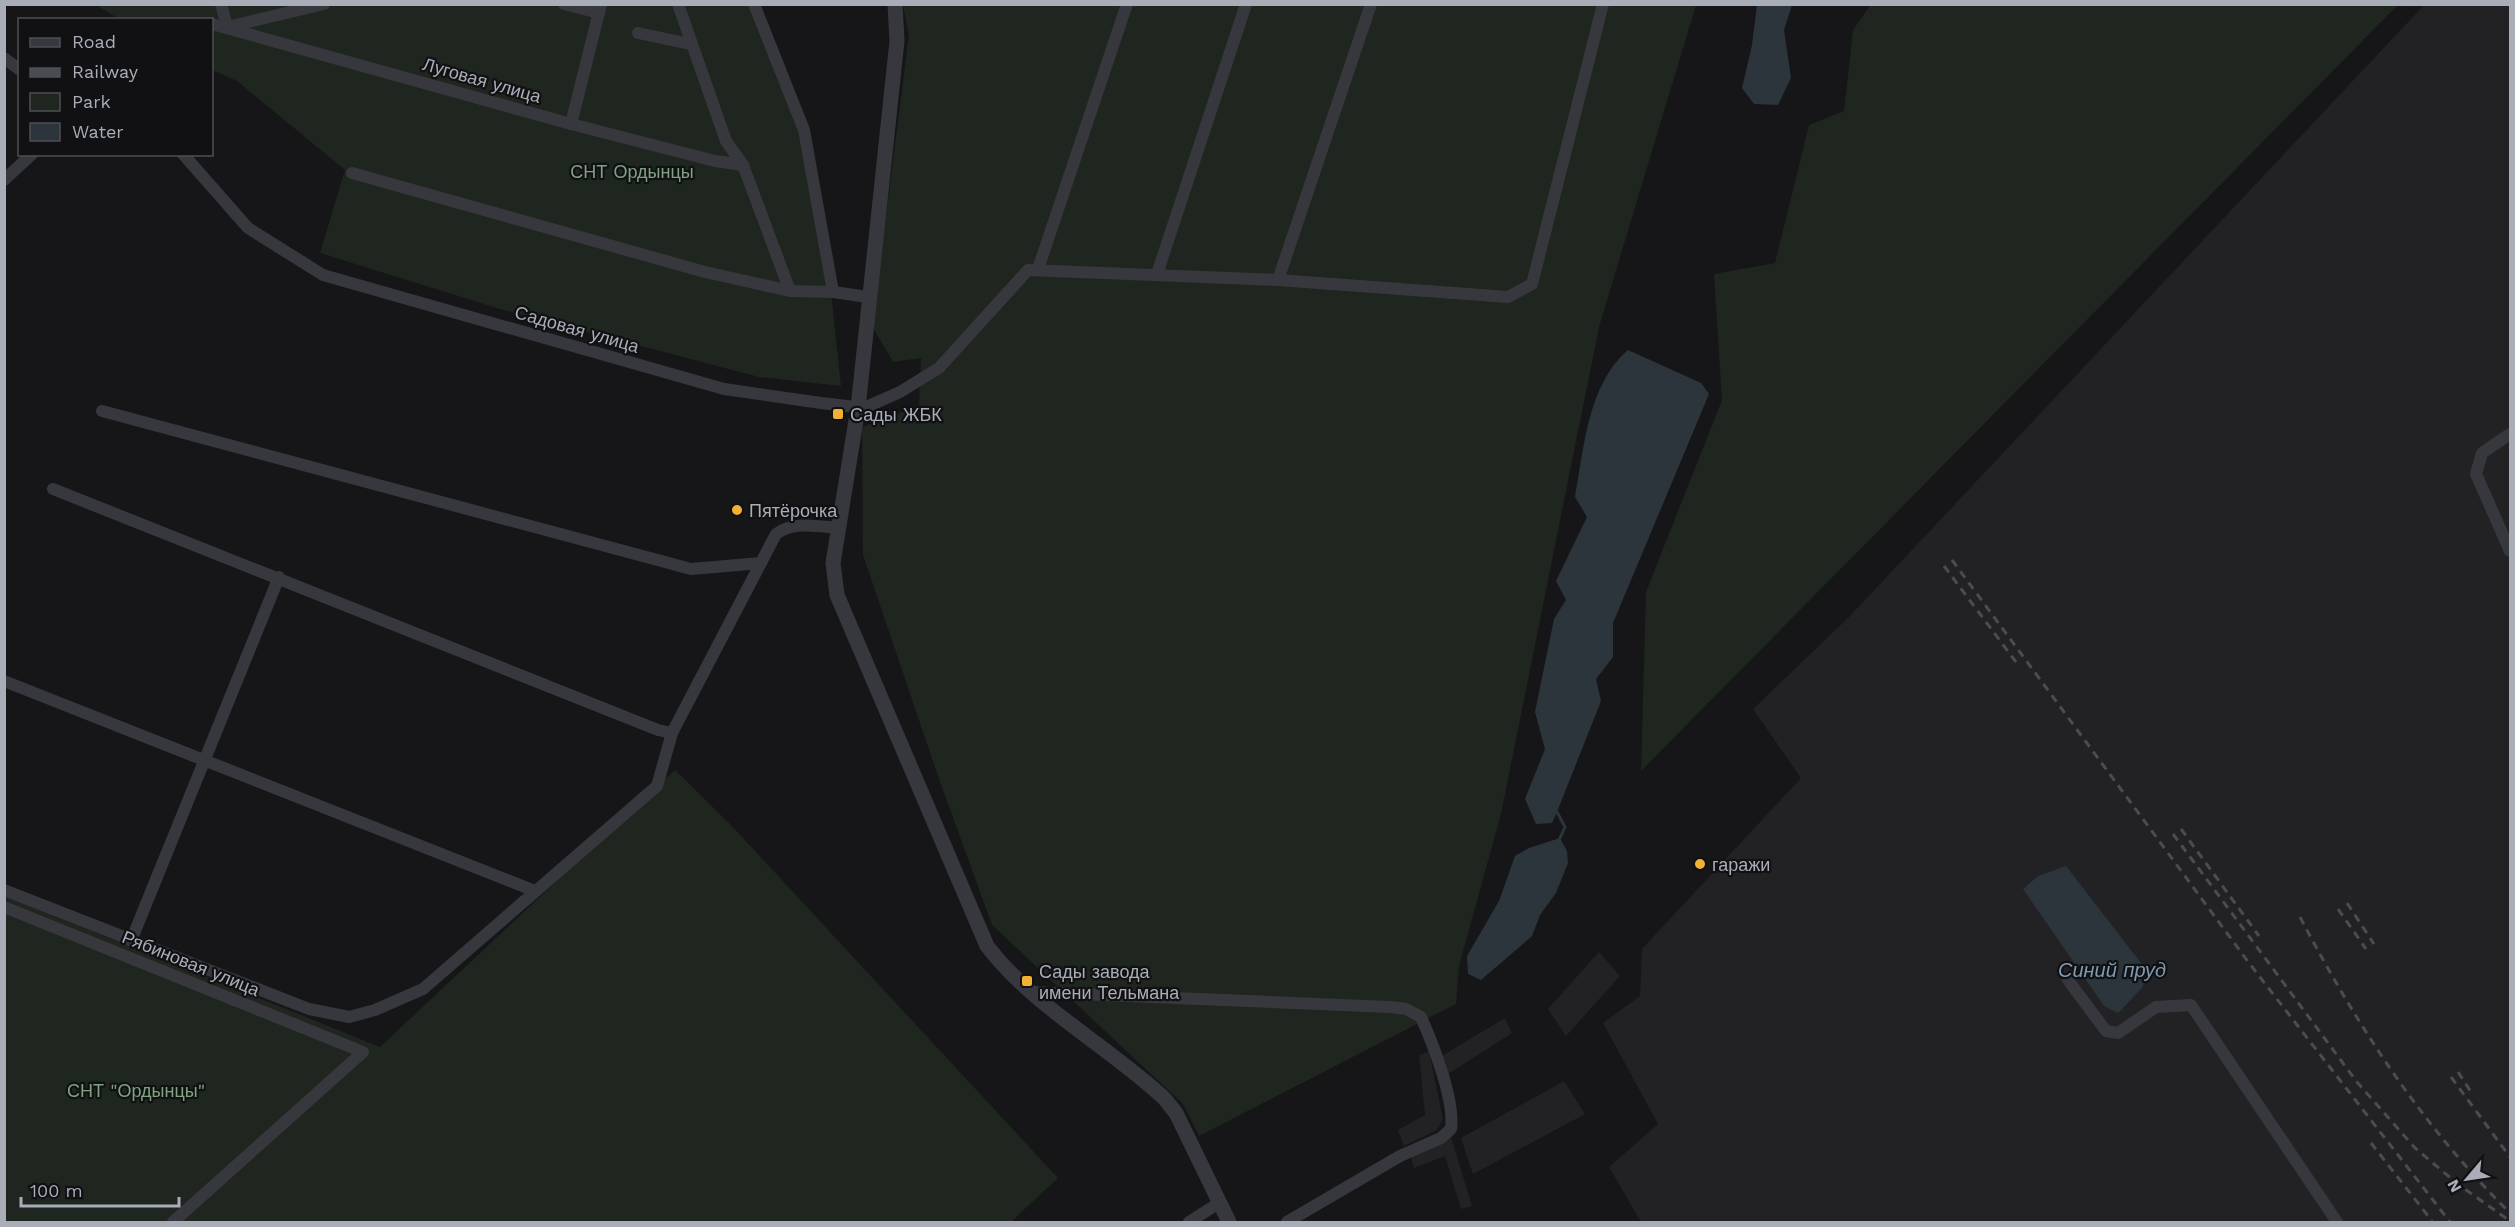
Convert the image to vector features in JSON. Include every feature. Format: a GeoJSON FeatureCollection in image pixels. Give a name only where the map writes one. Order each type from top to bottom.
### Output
{"type":"FeatureCollection","features":[{"type":"Feature","properties":{"kind":"street"},"geometry":{"type":"LineString","coordinates":[[221,4],[227,27],[324,4]]}},
{"type":"Feature","properties":{"kind":"street"},"geometry":{"type":"LineString","coordinates":[[564,4],[600,9],[571,124]]}},
{"type":"Feature","properties":{"kind":"street"},"geometry":{"type":"LineString","coordinates":[[678,4],[690,44],[726,141],[743,165],[790,291]]}},
{"type":"Feature","properties":{"kind":"street"},"geometry":{"type":"LineString","coordinates":[[754,4],[804,130],[833,292]]}},
{"type":"Feature","properties":{"kind":"street"},"geometry":{"type":"LineString","coordinates":[[895,4],[897,41],[858,408],[833,563],[837,595],[846,621],[987,946],[1002,966],[1030,992],[1149,1084],[1176,1113],[1229,1222]]}},
{"type":"Feature","properties":{"kind":"street"},"geometry":{"type":"LineString","coordinates":[[1038,269],[1126,4]]}},
{"type":"Feature","properties":{"kind":"street"},"geometry":{"type":"LineString","coordinates":[[1157,274],[1246,4]]}},
{"type":"Feature","properties":{"kind":"street"},"geometry":{"type":"LineString","coordinates":[[1278,280],[1371,4]]}},
{"type":"Feature","properties":{"kind":"street"},"geometry":{"type":"LineString","coordinates":[[858,408],[864,408],[900,392],[939,368],[1028,270],[1278,280],[1508,297],[1533,284],[1603,4]]}},
{"type":"Feature","properties":{"kind":"street","name":"Луговая улица"},"geometry":{"type":"LineString","coordinates":[[213,24],[571,124],[715,161],[743,165]]}},
{"type":"Feature","properties":{"kind":"street"},"geometry":{"type":"LineString","coordinates":[[638,33],[690,44]]}},
{"type":"Feature","properties":{"kind":"street"},"geometry":{"type":"LineString","coordinates":[[4,58],[18,68]]}},
{"type":"Feature","properties":{"kind":"street"},"geometry":{"type":"LineString","coordinates":[[4,180],[30,156]]}},
{"type":"Feature","properties":{"kind":"street","name":"Садовая улица"},"geometry":{"type":"LineString","coordinates":[[185,156],[248,228],[323,275],[724,389],[858,408]]}},
{"type":"Feature","properties":{"kind":"street"},"geometry":{"type":"LineString","coordinates":[[352,173],[705,272],[790,291],[833,292],[868,297]]}},
{"type":"Feature","properties":{"kind":"street"},"geometry":{"type":"LineString","coordinates":[[102,411],[691,569],[761,563]]}},
{"type":"Feature","properties":{"kind":"street"},"geometry":{"type":"LineString","coordinates":[[2511,434],[2482,453],[2476,474],[2511,551]]}},
{"type":"Feature","properties":{"kind":"street"},"geometry":{"type":"LineString","coordinates":[[53,489],[672,733]]}},
{"type":"Feature","properties":{"kind":"street"},"geometry":{"type":"LineString","coordinates":[[4,890],[309,1009],[349,1017],[375,1010],[423,989],[657,786],[672,733],[776,534],[786,527],[838,528]]}},
{"type":"Feature","properties":{"kind":"street"},"geometry":{"type":"LineString","coordinates":[[131,941],[279,577]]}},
{"type":"Feature","properties":{"kind":"street"},"geometry":{"type":"LineString","coordinates":[[4,681],[535,891]]}},
{"type":"Feature","properties":{"kind":"street","name":"Рябиновая улица"},"geometry":{"type":"LineString","coordinates":[[4,907],[363,1052],[173,1222]]}},
{"type":"Feature","properties":{"kind":"street"},"geometry":{"type":"LineString","coordinates":[[2068,980],[2106,1031],[2118,1033],[2156,1007],[2191,1005],[2337,1222]]}},
{"type":"Feature","properties":{"kind":"street"},"geometry":{"type":"LineString","coordinates":[[1030,992],[1390,1007],[1406,1009],[1421,1017],[1452,1112],[1451,1129],[1441,1138],[1400,1156],[1287,1222]]}},
{"type":"Feature","properties":{"kind":"street"},"geometry":{"type":"LineString","coordinates":[[1189,1222],[1219,1203]]}},
{"type":"Feature","properties":{"kind":"shaded area"},"geometry":{"type":"Polygon","coordinates":[[[2424,5],[2510,5],[2510,1222],[1641,1222],[1609,1167],[1658,1124],[1603,1023],[1640,996],[1642,949],[1801,778],[1753,709],[1849,617],[2424,5]]]}},
{"type":"Feature","properties":{"kind":"shaded area"},"geometry":{"type":"Polygon","coordinates":[[[1599,952],[1620,976],[1566,1036],[1548,1009],[1599,952]]]}},
{"type":"Feature","properties":{"kind":"shaded area"},"geometry":{"type":"Polygon","coordinates":[[[1505,1018],[1512,1033],[1445,1076],[1440,1057],[1505,1018]]]}},
{"type":"Feature","properties":{"kind":"shaded area"},"geometry":{"type":"Polygon","coordinates":[[[1429,1052],[1443,1119],[1437,1130],[1404,1146],[1398,1130],[1425,1115],[1419,1055],[1429,1052]]]}},
{"type":"Feature","properties":{"kind":"shaded area"},"geometry":{"type":"Polygon","coordinates":[[[1564,1081],[1585,1114],[1473,1174],[1461,1138],[1564,1081]]]}},
{"type":"Feature","properties":{"kind":"shaded area"},"geometry":{"type":"Polygon","coordinates":[[[1451,1137],[1472,1206],[1461,1209],[1445,1156],[1414,1168],[1410,1155],[1451,1137]]]}},
{"type":"Feature","properties":{"kind":"green space"},"geometry":{"type":"Polygon","coordinates":[[[1871,4],[2398,5],[1641,771],[1646,592],[1722,400],[1714,274],[1775,263],[1809,125],[1844,111],[1853,30],[1871,4]]]}},
{"type":"Feature","properties":{"kind":"green space","name":"СНТ Ордынцы"},"geometry":{"type":"Polygon","coordinates":[[[96,5],[751,5],[792,107],[825,236],[841,386],[759,377],[500,309],[320,253],[345,170],[237,81],[213,70],[213,18],[117,18],[96,5]]]}},
{"type":"Feature","properties":{"kind":"green space"},"geometry":{"type":"Polygon","coordinates":[[[903,5],[1696,5],[1599,327],[1501,814],[1459,966],[1456,1004],[1199,1136],[1183,1104],[992,925],[939,779],[863,555],[862,427],[919,406],[921,358],[893,362],[872,326],[909,35],[903,5]]]}},
{"type":"Feature","properties":{"kind":"green space","name":"СНТ \"Ордынцы\""},"geometry":{"type":"Polygon","coordinates":[[[675,770],[729,823],[1058,1178],[1011,1222],[5,1222],[4,895],[380,1047],[675,770]]]}},
{"type":"Feature","properties":{"kind":"water"},"geometry":{"type":"Polygon","coordinates":[[[1757,5],[1792,5],[1784,30],[1791,78],[1778,105],[1754,104],[1742,88],[1752,45],[1757,5]]]}},
{"type":"Feature","properties":{"kind":"water"},"geometry":{"type":"Polygon","coordinates":[[[1628,350],[1701,383],[1709,394],[1613,623],[1613,657],[1596,679],[1601,701],[1557,812],[1552,823],[1536,824],[1525,799],[1545,749],[1535,712],[1554,619],[1566,600],[1556,581],[1587,517],[1575,497],[1590,418],[1604,380],[1628,350]]]}},
{"type":"Feature","properties":{"kind":"water"},"geometry":{"type":"Polygon","coordinates":[[[1560,838],[1567,851],[1568,863],[1556,893],[1540,915],[1532,936],[1481,980],[1468,974],[1467,956],[1499,901],[1515,856],[1529,848],[1560,838]]]}},
{"type":"Feature","properties":{"kind":"water","name":"Синий пруд"},"geometry":{"type":"Polygon","coordinates":[[[2066,866],[2148,972],[2142,988],[2118,1013],[2104,1006],[2023,889],[2038,876],[2066,866]]]}},
{"type":"Feature","properties":{"kind":"waterway"},"geometry":{"type":"LineString","coordinates":[[1557,812],[1565,827],[1560,838]]}},
{"type":"Feature","properties":{"kind":"railway"},"geometry":{"type":"LineString","coordinates":[[1952,560],[2249,963],[2450,1222]]}},
{"type":"Feature","properties":{"kind":"railway"},"geometry":{"type":"LineString","coordinates":[[1944,566],[2016,662]]}},
{"type":"Feature","properties":{"kind":"railway"},"geometry":{"type":"LineString","coordinates":[[2181,829],[2259,936]]}},
{"type":"Feature","properties":{"kind":"railway"},"geometry":{"type":"LineString","coordinates":[[2173,834],[2357,1082],[2415,1148],[2459,1185],[2510,1221]]}},
{"type":"Feature","properties":{"kind":"railway"},"geometry":{"type":"LineString","coordinates":[[2347,903],[2374,944]]}},
{"type":"Feature","properties":{"kind":"railway"},"geometry":{"type":"LineString","coordinates":[[2338,909],[2366,949]]}},
{"type":"Feature","properties":{"kind":"railway"},"geometry":{"type":"LineString","coordinates":[[2300,917],[2345,997],[2394,1074],[2448,1146],[2510,1213]]}},
{"type":"Feature","properties":{"kind":"railway"},"geometry":{"type":"LineString","coordinates":[[2458,1072],[2473,1095]]}},
{"type":"Feature","properties":{"kind":"railway"},"geometry":{"type":"LineString","coordinates":[[2451,1077],[2510,1157]]}},
{"type":"Feature","properties":{"kind":"railway"},"geometry":{"type":"LineString","coordinates":[[2371,1143],[2432,1221]]}},
{"type":"Feature","properties":{"kind":"place","name":"Сады ЖБК"},"geometry":{"type":"Point","coordinates":[838,414]}},
{"type":"Feature","properties":{"kind":"place","name":"Пятёрочка"},"geometry":{"type":"Point","coordinates":[737,510]}},
{"type":"Feature","properties":{"kind":"place","name":"гаражи"},"geometry":{"type":"Point","coordinates":[1700,864]}},
{"type":"Feature","properties":{"kind":"place","name":"Сады завода имени Тельмана"},"geometry":{"type":"Point","coordinates":[1027,981]}}]}
